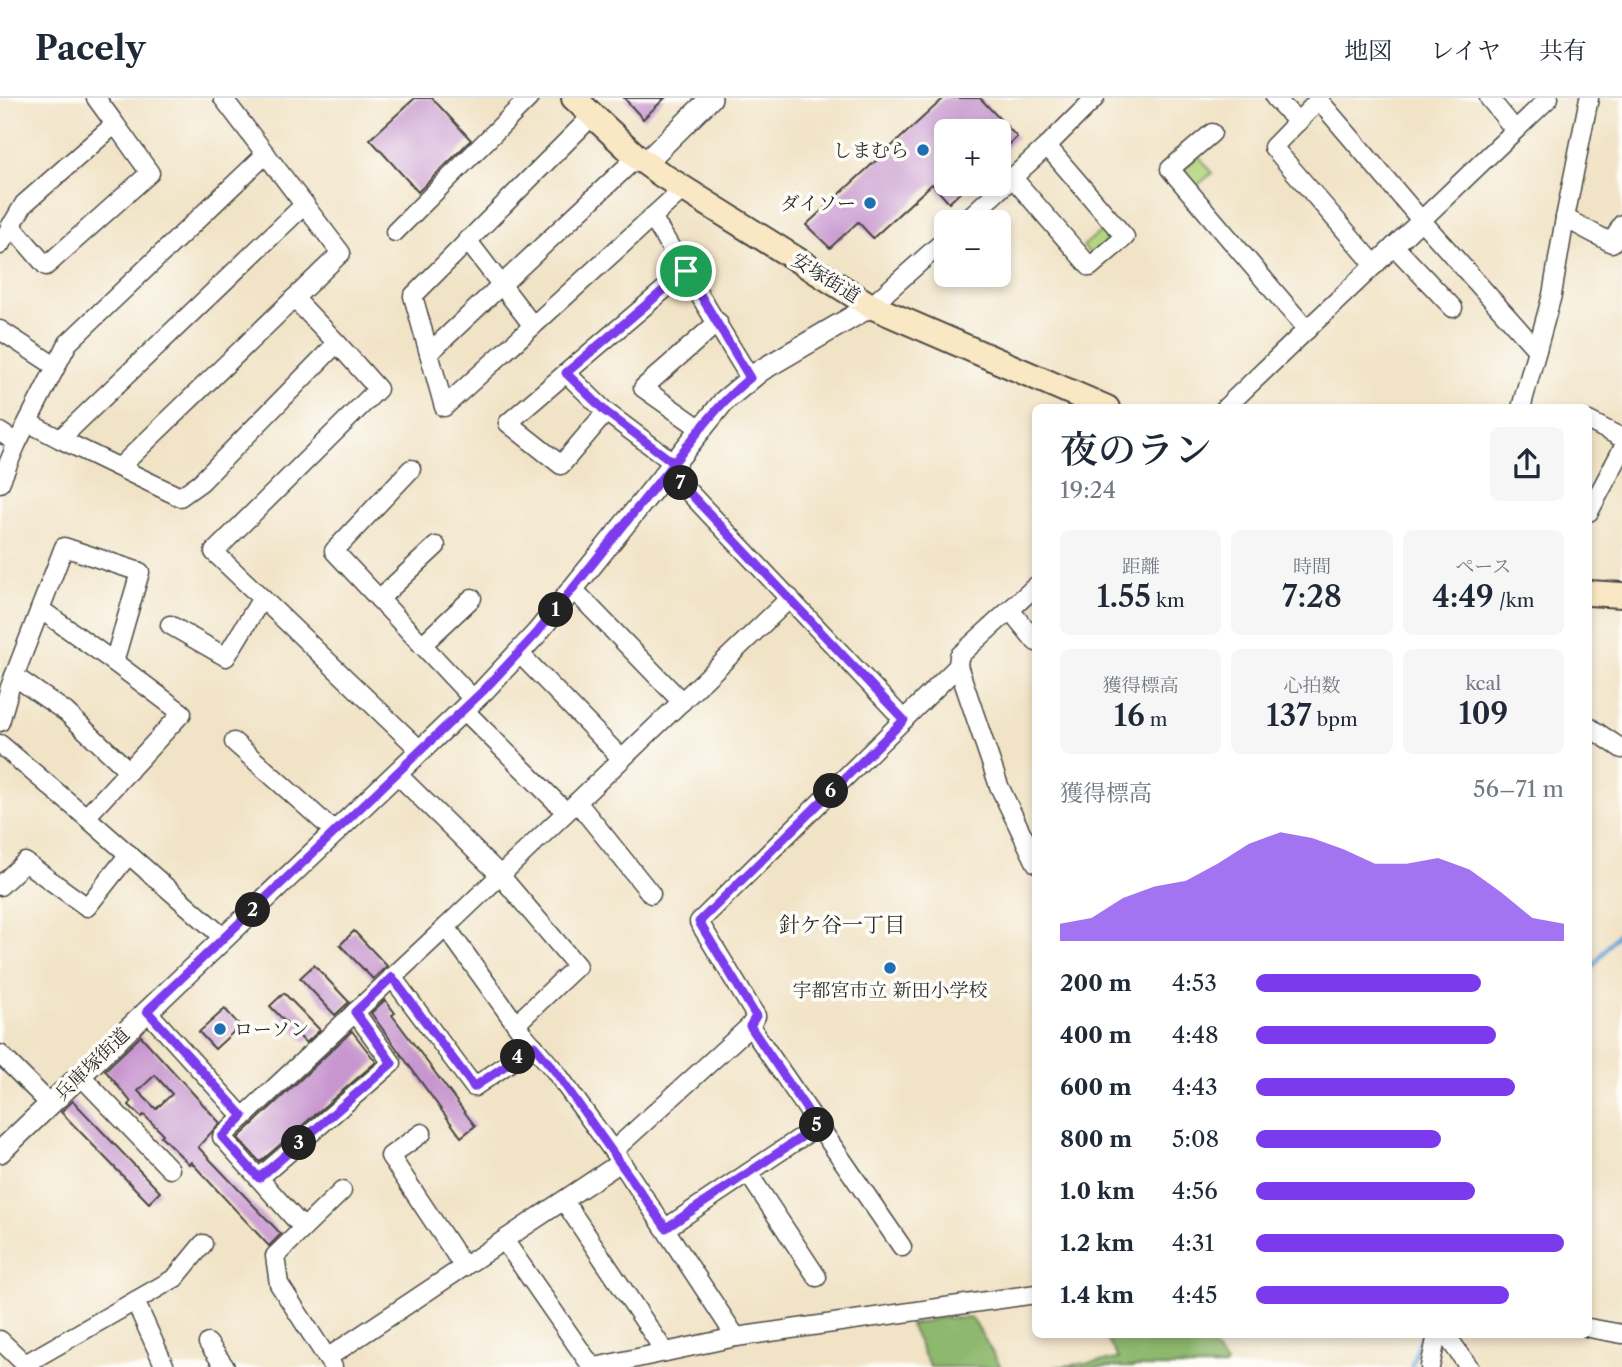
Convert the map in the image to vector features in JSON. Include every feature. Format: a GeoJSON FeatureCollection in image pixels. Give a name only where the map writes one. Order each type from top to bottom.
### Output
{"type":"FeatureCollection","features":[{"type":"Feature","properties":{"kind":"main road","name":"安塚街道"},"geometry":{"type":"LineString","coordinates":[[574,98],[641,160],[871,306],[1098,404]]}},
{"type":"Feature","properties":{"kind":"main road"},"geometry":{"type":"LineString","coordinates":[[1592,593],[1622,595]]}},
{"type":"Feature","properties":{"kind":"street"},"geometry":{"type":"LineString","coordinates":[[11,225],[46,266],[150,173],[96,98]]}},
{"type":"Feature","properties":{"kind":"street"},"geometry":{"type":"LineString","coordinates":[[120,467],[341,253],[223,98]]}},
{"type":"Feature","properties":{"kind":"street"},"geometry":{"type":"LineString","coordinates":[[395,232],[528,98]]}},
{"type":"Feature","properties":{"kind":"street"},"geometry":{"type":"LineString","coordinates":[[429,353],[501,285],[711,98]]}},
{"type":"Feature","properties":{"kind":"street"},"geometry":{"type":"LineString","coordinates":[[977,210],[1095,98]]}},
{"type":"Feature","properties":{"kind":"street"},"geometry":{"type":"LineString","coordinates":[[1275,98],[1298,122]]}},
{"type":"Feature","properties":{"kind":"street"},"geometry":{"type":"LineString","coordinates":[[1489,98],[1515,130]]}},
{"type":"Feature","properties":{"kind":"street"},"geometry":{"type":"LineString","coordinates":[[1229,404],[1549,98]]}},
{"type":"Feature","properties":{"kind":"street"},"geometry":{"type":"LineString","coordinates":[[1522,404],[1552,295],[1564,218],[1589,98]]}},
{"type":"Feature","properties":{"kind":"street"},"geometry":{"type":"LineString","coordinates":[[1375,265],[1273,147],[1318,99],[1537,350]]}},
{"type":"Feature","properties":{"kind":"street"},"geometry":{"type":"LineString","coordinates":[[592,116],[412,296],[444,407],[683,189]]}},
{"type":"Feature","properties":{"kind":"street"},"geometry":{"type":"LineString","coordinates":[[0,245],[24,204],[115,124]]}},
{"type":"Feature","properties":{"kind":"street"},"geometry":{"type":"LineString","coordinates":[[1212,133],[1170,169],[1307,330]]}},
{"type":"Feature","properties":{"kind":"street"},"geometry":{"type":"LineString","coordinates":[[1013,178],[1090,267],[1125,237],[1047,146]]}},
{"type":"Feature","properties":{"kind":"street"},"geometry":{"type":"LineString","coordinates":[[0,483],[17,443],[68,343],[266,154]]}},
{"type":"Feature","properties":{"kind":"street"},"geometry":{"type":"LineString","coordinates":[[61,439],[305,204]]}},
{"type":"Feature","properties":{"kind":"street"},"geometry":{"type":"LineString","coordinates":[[652,217],[750,378]]}},
{"type":"Feature","properties":{"kind":"street"},"geometry":{"type":"LineString","coordinates":[[1564,218],[1612,243],[1622,224]]}},
{"type":"Feature","properties":{"kind":"street"},"geometry":{"type":"LineString","coordinates":[[467,240],[533,326]]}},
{"type":"Feature","properties":{"kind":"street"},"geometry":{"type":"LineString","coordinates":[[1394,246],[1453,308]]}},
{"type":"Feature","properties":{"kind":"street"},"geometry":{"type":"LineString","coordinates":[[871,306],[934,249]]}},
{"type":"Feature","properties":{"kind":"street"},"geometry":{"type":"LineString","coordinates":[[606,412],[561,465],[508,423],[686,271]]}},
{"type":"Feature","properties":{"kind":"street"},"geometry":{"type":"LineString","coordinates":[[294,298],[378,388],[214,552],[421,750]]}},
{"type":"Feature","properties":{"kind":"street","name":"兵庫塚街道"},"geometry":{"type":"LineString","coordinates":[[0,1152],[469,705],[519,653],[573,589],[724,401],[750,378],[871,306]]}},
{"type":"Feature","properties":{"kind":"street"},"geometry":{"type":"LineString","coordinates":[[701,429],[643,388],[718,322]]}},
{"type":"Feature","properties":{"kind":"street"},"geometry":{"type":"LineString","coordinates":[[0,330],[55,366]]}},
{"type":"Feature","properties":{"kind":"street"},"geometry":{"type":"LineString","coordinates":[[29,423],[180,496],[201,482],[337,342]]}},
{"type":"Feature","properties":{"kind":"street"},"geometry":{"type":"LineString","coordinates":[[566,373],[606,412],[671,466],[904,720]]}},
{"type":"Feature","properties":{"kind":"street"},"geometry":{"type":"LineString","coordinates":[[1592,423],[1622,438]]}},
{"type":"Feature","properties":{"kind":"street"},"geometry":{"type":"LineString","coordinates":[[0,432],[17,443]]}},
{"type":"Feature","properties":{"kind":"street"},"geometry":{"type":"LineString","coordinates":[[1592,506],[1622,450]]}},
{"type":"Feature","properties":{"kind":"street"},"geometry":{"type":"LineString","coordinates":[[411,469],[334,551],[422,645],[469,705],[571,807],[651,894]]}},
{"type":"Feature","properties":{"kind":"street"},"geometry":{"type":"LineString","coordinates":[[379,599],[436,546]]}},
{"type":"Feature","properties":{"kind":"street"},"geometry":{"type":"LineString","coordinates":[[0,722],[14,676],[64,547],[140,572],[114,662]]}},
{"type":"Feature","properties":{"kind":"street"},"geometry":{"type":"LineString","coordinates":[[573,589],[682,702]]}},
{"type":"Feature","properties":{"kind":"street"},"geometry":{"type":"LineString","coordinates":[[1032,590],[959,656],[958,666],[999,786],[1032,855]]}},
{"type":"Feature","properties":{"kind":"street"},"geometry":{"type":"LineString","coordinates":[[170,625],[226,657],[262,598]]}},
{"type":"Feature","properties":{"kind":"street"},"geometry":{"type":"LineString","coordinates":[[422,645],[472,598]]}},
{"type":"Feature","properties":{"kind":"street"},"geometry":{"type":"LineString","coordinates":[[303,1228],[222,1137],[790,598]]}},
{"type":"Feature","properties":{"kind":"street"},"geometry":{"type":"LineString","coordinates":[[40,608],[182,713],[86,817]]}},
{"type":"Feature","properties":{"kind":"street"},"geometry":{"type":"LineString","coordinates":[[1010,610],[1032,637]]}},
{"type":"Feature","properties":{"kind":"street"},"geometry":{"type":"LineString","coordinates":[[519,653],[622,759]]}},
{"type":"Feature","properties":{"kind":"street"},"geometry":{"type":"LineString","coordinates":[[342,1191],[275,1256],[279,1284],[330,1362],[464,1267],[564,1201],[617,1156],[750,1026],[756,1016],[699,922],[958,666]]}},
{"type":"Feature","properties":{"kind":"street"},"geometry":{"type":"LineString","coordinates":[[14,676],[66,712],[129,771]]}},
{"type":"Feature","properties":{"kind":"street"},"geometry":{"type":"LineString","coordinates":[[1592,729],[1622,749]]}},
{"type":"Feature","properties":{"kind":"street"},"geometry":{"type":"LineString","coordinates":[[234,742],[335,832]]}},
{"type":"Feature","properties":{"kind":"street"},"geometry":{"type":"LineString","coordinates":[[0,744],[224,938]]}},
{"type":"Feature","properties":{"kind":"street"},"geometry":{"type":"LineString","coordinates":[[397,774],[500,875],[577,966],[516,1024]]}},
{"type":"Feature","properties":{"kind":"street"},"geometry":{"type":"LineString","coordinates":[[0,886],[24,862],[87,907],[129,855]]}},
{"type":"Feature","properties":{"kind":"street"},"geometry":{"type":"LineString","coordinates":[[446,926],[516,1024],[555,1071],[617,1156],[736,1337]]}},
{"type":"Feature","properties":{"kind":"street"},"geometry":{"type":"LineString","coordinates":[[392,977],[474,1087],[534,1046]]}},
{"type":"Feature","properties":{"kind":"street"},"geometry":{"type":"LineString","coordinates":[[147,1011],[243,1116]]}},
{"type":"Feature","properties":{"kind":"street"},"geometry":{"type":"LineString","coordinates":[[259,1178],[392,1063],[355,1012]]}},
{"type":"Feature","properties":{"kind":"street"},"geometry":{"type":"LineString","coordinates":[[750,1026],[902,1247]]}},
{"type":"Feature","properties":{"kind":"street"},"geometry":{"type":"LineString","coordinates":[[0,1054],[50,1104]]}},
{"type":"Feature","properties":{"kind":"street"},"geometry":{"type":"LineString","coordinates":[[80,1075],[170,1169]]}},
{"type":"Feature","properties":{"kind":"street"},"geometry":{"type":"LineString","coordinates":[[666,1228],[818,1126]]}},
{"type":"Feature","properties":{"kind":"street"},"geometry":{"type":"LineString","coordinates":[[422,1133],[390,1156],[464,1267]]}},
{"type":"Feature","properties":{"kind":"street"},"geometry":{"type":"LineString","coordinates":[[748,1172],[817,1277]]}},
{"type":"Feature","properties":{"kind":"street"},"geometry":{"type":"LineString","coordinates":[[564,1201],[665,1352]]}},
{"type":"Feature","properties":{"kind":"street"},"geometry":{"type":"LineString","coordinates":[[504,1240],[594,1367],[736,1337],[1032,1295]]}},
{"type":"Feature","properties":{"kind":"street"},"geometry":{"type":"LineString","coordinates":[[0,1339],[25,1364],[175,1278],[203,1244]]}},
{"type":"Feature","properties":{"kind":"street"},"geometry":{"type":"LineString","coordinates":[[135,1301],[165,1367]]}},
{"type":"Feature","properties":{"kind":"street"},"geometry":{"type":"LineString","coordinates":[[1592,1329],[1622,1334]]}},
{"type":"Feature","properties":{"kind":"street"},"geometry":{"type":"LineString","coordinates":[[1430,1367],[1436,1338]]}},
{"type":"Feature","properties":{"kind":"street"},"geometry":{"type":"LineString","coordinates":[[1448,1338],[1469,1367]]}},
{"type":"Feature","properties":{"kind":"street"},"geometry":{"type":"LineString","coordinates":[[208,1343],[225,1367]]}},
{"type":"Feature","properties":{"kind":"green space"},"geometry":{"type":"Polygon","coordinates":[[[1199,156],[1212,173],[1193,189],[1184,177],[1183,169],[1199,156]]]}},
{"type":"Feature","properties":{"kind":"green space"},"geometry":{"type":"Polygon","coordinates":[[[1106,227],[1113,235],[1113,241],[1096,256],[1090,254],[1083,246],[1106,227]]]}},
{"type":"Feature","properties":{"kind":"green space"},"geometry":{"type":"Polygon","coordinates":[[[940,1318],[972,1318],[1001,1367],[930,1367],[910,1325],[940,1318]]]}},
{"type":"Feature","properties":{"kind":"green space"},"geometry":{"type":"Polygon","coordinates":[[[1106,1338],[1205,1338],[1227,1364],[1225,1367],[1054,1367],[1119,1359],[1106,1338]]]}},
{"type":"Feature","properties":{"kind":"building"},"geometry":{"type":"Polygon","coordinates":[[[415,98],[432,98],[471,140],[418,192],[370,139],[415,98]]]}},
{"type":"Feature","properties":{"kind":"building"},"geometry":{"type":"Polygon","coordinates":[[[624,98],[665,98],[643,119],[624,98]]]}},
{"type":"Feature","properties":{"kind":"building","name":"ダイソー"},"geometry":{"type":"Polygon","coordinates":[[[944,98],[980,98],[1000,119],[934,119],[934,186],[932,184],[873,238],[858,222],[830,248],[806,225],[944,98]]]}},
{"type":"Feature","properties":{"kind":"building","name":"ダイソー"},"geometry":{"type":"Polygon","coordinates":[[[1011,131],[1017,137],[1011,143],[1011,131]]]}},
{"type":"Feature","properties":{"kind":"building","name":"ダイソー"},"geometry":{"type":"Polygon","coordinates":[[[943,196],[956,196],[949,203],[943,196]]]}},
{"type":"Feature","properties":{"kind":"building"},"geometry":{"type":"Polygon","coordinates":[[[354,931],[387,966],[373,979],[340,945],[354,931]]]}},
{"type":"Feature","properties":{"kind":"building"},"geometry":{"type":"Polygon","coordinates":[[[314,965],[349,1002],[335,1015],[300,978],[314,965]]]}},
{"type":"Feature","properties":{"kind":"building"},"geometry":{"type":"Polygon","coordinates":[[[284,993],[320,1030],[306,1043],[270,1006],[284,993]]]}},
{"type":"Feature","properties":{"kind":"building"},"geometry":{"type":"Polygon","coordinates":[[[385,1000],[395,1013],[392,1015],[475,1126],[461,1137],[371,1013],[385,1000]]]}},
{"type":"Feature","properties":{"kind":"building","name":"ローソン"},"geometry":{"type":"Polygon","coordinates":[[[225,1009],[240,1026],[215,1049],[199,1032],[225,1009]]]}},
{"type":"Feature","properties":{"kind":"building"},"geometry":{"type":"Polygon","coordinates":[[[352,1031],[376,1062],[260,1162],[238,1138],[352,1031]]]}},
{"type":"Feature","properties":{"kind":"building"},"geometry":{"type":"Polygon","coordinates":[[[141,1036],[220,1123],[198,1147],[281,1234],[269,1246],[191,1162],[189,1164],[144,1115],[141,1117],[129,1105],[131,1102],[105,1070],[141,1036]],[[155,1075],[138,1091],[156,1109],[172,1094],[155,1075]]]}},
{"type":"Feature","properties":{"kind":"building"},"geometry":{"type":"Polygon","coordinates":[[[73,1101],[160,1192],[149,1203],[61,1112],[73,1101]]]}},
{"type":"Feature","properties":{"kind":"waterway"},"geometry":{"type":"LineString","coordinates":[[1592,968],[1622,928]]}},
{"type":"Feature","properties":{"kind":"waterway"},"geometry":{"type":"LineString","coordinates":[[1411,1367],[1420,1338]]}},
{"type":"Feature","properties":{"kind":"place","name":"しまむら"},"geometry":{"type":"Point","coordinates":[923,150]}},
{"type":"Feature","properties":{"kind":"place","name":"ダイソー"},"geometry":{"type":"Point","coordinates":[870,203]}},
{"type":"Feature","properties":{"kind":"place","name":"宇都宮市立 新田小学校"},"geometry":{"type":"Point","coordinates":[890,968]}},
{"type":"Feature","properties":{"kind":"place","name":"ローソン"},"geometry":{"type":"Point","coordinates":[220,1029]}},
{"type":"Feature","properties":{"kind":"district","name":"針ケ谷一丁目"},"geometry":{"type":"Point","coordinates":[842,924]}},
{"type":"Feature","properties":{"kind":"route"},"geometry":{"type":"LineString","coordinates":[[686,271],[566,373],[606,412],[674,463],[668,470],[904,720],[699,922],[756,1016],[750,1026],[818,1126],[666,1228],[555,1071],[534,1046],[474,1087],[392,977],[355,1012],[392,1063],[259,1178],[222,1137],[243,1116],[147,1011],[484,690],[537,633],[668,470],[674,463],[701,429],[724,401],[750,378],[686,271]]}}]}
